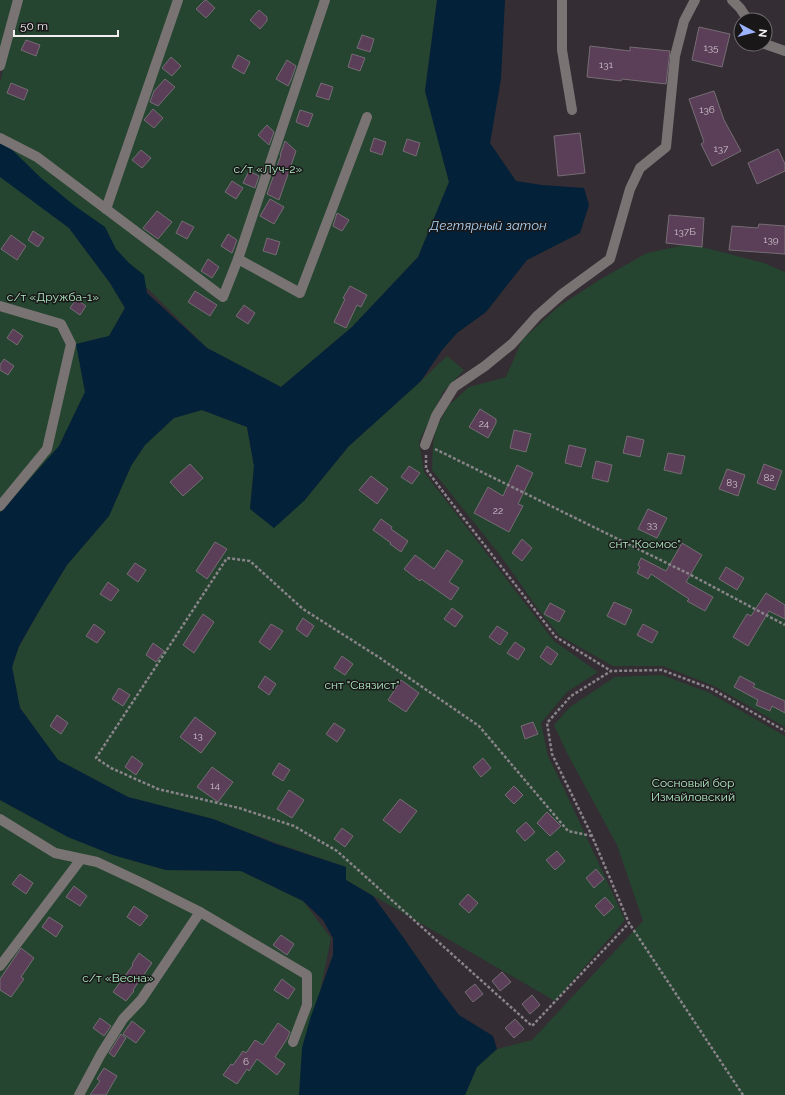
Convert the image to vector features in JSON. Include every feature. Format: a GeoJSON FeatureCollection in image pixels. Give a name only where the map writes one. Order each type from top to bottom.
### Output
{"type":"FeatureCollection","features":[{"type":"Feature","properties":{"kind":"street"},"geometry":{"type":"LineString","coordinates":[[0,66],[18,0]]}},
{"type":"Feature","properties":{"kind":"street"},"geometry":{"type":"LineString","coordinates":[[106,209],[178,0]]}},
{"type":"Feature","properties":{"kind":"street"},"geometry":{"type":"LineString","coordinates":[[0,138],[37,157],[223,297],[238,260],[325,0]]}},
{"type":"Feature","properties":{"kind":"street"},"geometry":{"type":"LineString","coordinates":[[562,0],[562,50],[572,110]]}},
{"type":"Feature","properties":{"kind":"street"},"geometry":{"type":"LineString","coordinates":[[426,445],[436,416],[454,387],[485,366],[512,344],[547,307],[562,294],[610,259],[630,189],[640,168],[666,147],[674,56],[684,21],[695,0]]}},
{"type":"Feature","properties":{"kind":"street"},"geometry":{"type":"LineString","coordinates":[[732,0],[743,12]]}},
{"type":"Feature","properties":{"kind":"street"},"geometry":{"type":"LineString","coordinates":[[773,46],[785,50]]}},
{"type":"Feature","properties":{"kind":"street"},"geometry":{"type":"LineString","coordinates":[[238,260],[300,293],[367,117]]}},
{"type":"Feature","properties":{"kind":"street"},"geometry":{"type":"LineString","coordinates":[[0,306],[61,324],[71,344],[48,449],[0,506]]}},
{"type":"Feature","properties":{"kind":"street"},"geometry":{"type":"LineString","coordinates":[[0,819],[54,853],[97,862],[200,912],[307,975],[307,1005],[293,1042]]}},
{"type":"Feature","properties":{"kind":"street"},"geometry":{"type":"LineString","coordinates":[[0,966],[80,859]]}},
{"type":"Feature","properties":{"kind":"street"},"geometry":{"type":"LineString","coordinates":[[79,1095],[101,1054],[123,1019],[141,1000],[200,912]]}},
{"type":"Feature","properties":{"kind":"path"},"geometry":{"type":"LineString","coordinates":[[611,671],[556,637],[426,469],[426,445],[689,574],[785,625]]}},
{"type":"Feature","properties":{"kind":"path"},"geometry":{"type":"LineString","coordinates":[[592,836],[568,831],[479,726],[380,658],[303,608],[250,561],[227,558],[96,758],[111,768],[158,789],[239,808],[294,826],[337,851],[532,1026],[629,922]]}},
{"type":"Feature","properties":{"kind":"path"},"geometry":{"type":"LineString","coordinates":[[743,1095],[629,922],[592,836],[552,754],[546,723],[571,696],[611,671],[662,670],[712,689],[785,731]]}},
{"type":"Feature","properties":{"kind":"green space"},"geometry":{"type":"Polygon","coordinates":[[[0,0],[15,0],[0,55],[0,0]]]}},
{"type":"Feature","properties":{"kind":"green space","name":"с/т «Луч-2»"},"geometry":{"type":"Polygon","coordinates":[[[22,0],[437,0],[425,91],[449,182],[418,257],[352,327],[281,387],[207,348],[0,141],[0,82],[22,0]]]}},
{"type":"Feature","properties":{"kind":"green space","name":"с/т «Дружба-1»"},"geometry":{"type":"Polygon","coordinates":[[[0,173],[69,228],[110,283],[125,308],[109,336],[77,344],[85,392],[59,446],[0,513],[0,173]]]}},
{"type":"Feature","properties":{"kind":"green space","name":"снт \"Космос\""},"geometry":{"type":"Polygon","coordinates":[[[694,243],[702,247],[764,263],[785,272],[785,727],[714,686],[663,666],[613,666],[560,636],[538,609],[500,555],[432,470],[433,444],[436,428],[449,405],[469,387],[506,377],[522,340],[559,306],[601,279],[647,253],[694,243]]]}},
{"type":"Feature","properties":{"kind":"green space","name":"снт \"Связист\""},"geometry":{"type":"Polygon","coordinates":[[[447,356],[464,370],[443,392],[419,442],[424,472],[554,641],[598,672],[567,692],[541,723],[548,756],[625,920],[555,1001],[346,880],[346,867],[213,819],[128,797],[58,760],[20,708],[12,667],[19,647],[67,565],[109,516],[131,466],[145,445],[174,418],[202,410],[247,427],[254,466],[250,509],[304,501],[348,447],[447,356]]]}},
{"type":"Feature","properties":{"kind":"green space","name":"Сосновый бор Измайловский"},"geometry":{"type":"Polygon","coordinates":[[[662,675],[710,693],[785,736],[785,1095],[465,1095],[477,1067],[497,1049],[532,1040],[643,921],[617,845],[567,753],[554,725],[570,707],[615,677],[662,675]]]}},
{"type":"Feature","properties":{"kind":"green space","name":"с/т «Весна»"},"geometry":{"type":"Polygon","coordinates":[[[0,800],[68,837],[113,855],[166,870],[241,871],[303,901],[331,938],[299,1095],[0,1095],[0,800]]]}},
{"type":"Feature","properties":{"kind":"water","name":"Дегтярный затон"},"geometry":{"type":"Polygon","coordinates":[[[437,0],[505,0],[501,79],[490,143],[516,181],[542,185],[584,188],[589,205],[580,233],[527,260],[486,312],[457,333],[442,350],[421,381],[348,447],[304,501],[274,528],[250,509],[254,466],[247,427],[202,410],[174,418],[145,445],[131,466],[109,516],[67,565],[19,646],[12,667],[20,708],[58,760],[128,797],[213,819],[276,844],[346,867],[346,880],[373,896],[459,1015],[493,1036],[497,1049],[477,1067],[465,1095],[299,1095],[302,1048],[310,1019],[333,955],[333,938],[323,920],[303,901],[241,871],[166,870],[113,855],[68,837],[0,800],[0,513],[59,446],[85,392],[76,344],[109,336],[125,308],[110,283],[69,228],[0,177],[0,138],[41,178],[75,206],[105,227],[116,249],[129,263],[144,275],[147,293],[207,348],[281,387],[352,327],[418,257],[449,182],[425,91],[437,0]]]}},
{"type":"Feature","properties":{"kind":"building"},"geometry":{"type":"Polygon","coordinates":[[[205,0],[215,8],[206,18],[196,9],[205,0]]]}},
{"type":"Feature","properties":{"kind":"building"},"geometry":{"type":"Polygon","coordinates":[[[259,10],[267,17],[267,21],[260,29],[250,20],[259,10]]]}},
{"type":"Feature","properties":{"kind":"building"},"geometry":{"type":"Polygon","coordinates":[[[699,27],[730,34],[722,67],[692,60],[699,27]]]}},
{"type":"Feature","properties":{"kind":"building"},"geometry":{"type":"Polygon","coordinates":[[[362,35],[374,39],[370,52],[357,48],[362,35]]]}},
{"type":"Feature","properties":{"kind":"building"},"geometry":{"type":"Polygon","coordinates":[[[26,40],[40,45],[36,56],[21,50],[26,40]]]}},
{"type":"Feature","properties":{"kind":"building"},"geometry":{"type":"Polygon","coordinates":[[[590,46],[630,51],[630,47],[670,51],[666,84],[587,77],[590,46]]]}},
{"type":"Feature","properties":{"kind":"building"},"geometry":{"type":"Polygon","coordinates":[[[352,54],[365,58],[360,71],[348,67],[352,54]]]}},
{"type":"Feature","properties":{"kind":"building"},"geometry":{"type":"Polygon","coordinates":[[[238,55],[250,62],[244,74],[232,67],[238,55]]]}},
{"type":"Feature","properties":{"kind":"building"},"geometry":{"type":"Polygon","coordinates":[[[171,57],[181,66],[172,76],[162,68],[171,57]]]}},
{"type":"Feature","properties":{"kind":"building"},"geometry":{"type":"Polygon","coordinates":[[[287,60],[296,66],[288,86],[276,79],[287,60]]]}},
{"type":"Feature","properties":{"kind":"building"},"geometry":{"type":"Polygon","coordinates":[[[165,79],[175,87],[158,106],[150,102],[154,91],[165,79]]]}},
{"type":"Feature","properties":{"kind":"building"},"geometry":{"type":"Polygon","coordinates":[[[11,83],[28,90],[24,100],[7,93],[11,83]]]}},
{"type":"Feature","properties":{"kind":"building"},"geometry":{"type":"Polygon","coordinates":[[[321,83],[333,87],[329,100],[316,96],[321,83]]]}},
{"type":"Feature","properties":{"kind":"building"},"geometry":{"type":"Polygon","coordinates":[[[714,91],[724,120],[741,151],[712,166],[701,144],[704,142],[689,99],[714,91]]]}},
{"type":"Feature","properties":{"kind":"building"},"geometry":{"type":"Polygon","coordinates":[[[153,109],[163,118],[154,128],[144,120],[153,109]]]}},
{"type":"Feature","properties":{"kind":"building"},"geometry":{"type":"Polygon","coordinates":[[[300,110],[313,114],[308,127],[296,122],[300,110]]]}},
{"type":"Feature","properties":{"kind":"building"},"geometry":{"type":"Polygon","coordinates":[[[267,125],[274,132],[269,145],[258,135],[267,125]]]}},
{"type":"Feature","properties":{"kind":"building"},"geometry":{"type":"Polygon","coordinates":[[[580,133],[585,173],[558,176],[554,136],[580,133]]]}},
{"type":"Feature","properties":{"kind":"building"},"geometry":{"type":"Polygon","coordinates":[[[374,138],[386,142],[382,155],[370,151],[374,138]]]}},
{"type":"Feature","properties":{"kind":"building"},"geometry":{"type":"Polygon","coordinates":[[[407,139],[420,143],[416,156],[403,151],[407,139]]]}},
{"type":"Feature","properties":{"kind":"building"},"geometry":{"type":"Polygon","coordinates":[[[285,141],[296,151],[279,200],[267,194],[285,141]]]}},
{"type":"Feature","properties":{"kind":"building"},"geometry":{"type":"Polygon","coordinates":[[[778,149],[785,164],[785,171],[757,184],[748,163],[778,149]]]}},
{"type":"Feature","properties":{"kind":"building"},"geometry":{"type":"Polygon","coordinates":[[[141,150],[151,158],[142,168],[132,160],[141,150]]]}},
{"type":"Feature","properties":{"kind":"building"},"geometry":{"type":"Polygon","coordinates":[[[249,171],[259,176],[255,188],[243,183],[249,171]]]}},
{"type":"Feature","properties":{"kind":"building"},"geometry":{"type":"Polygon","coordinates":[[[232,181],[243,188],[236,199],[225,192],[232,181]]]}},
{"type":"Feature","properties":{"kind":"building"},"geometry":{"type":"Polygon","coordinates":[[[270,199],[284,207],[274,224],[260,216],[270,199]]]}},
{"type":"Feature","properties":{"kind":"building"},"geometry":{"type":"Polygon","coordinates":[[[157,211],[172,222],[158,239],[143,228],[157,211]]]}},
{"type":"Feature","properties":{"kind":"building"},"geometry":{"type":"Polygon","coordinates":[[[337,213],[349,220],[342,231],[333,226],[337,213]]]}},
{"type":"Feature","properties":{"kind":"building"},"geometry":{"type":"Polygon","coordinates":[[[669,215],[704,218],[702,247],[666,243],[669,215]]]}},
{"type":"Feature","properties":{"kind":"building"},"geometry":{"type":"Polygon","coordinates":[[[182,221],[194,227],[187,239],[176,233],[182,221]]]}},
{"type":"Feature","properties":{"kind":"building"},"geometry":{"type":"Polygon","coordinates":[[[759,224],[785,226],[785,254],[729,250],[732,226],[758,228],[759,224]]]}},
{"type":"Feature","properties":{"kind":"building"},"geometry":{"type":"Polygon","coordinates":[[[33,231],[44,238],[38,247],[28,240],[33,231]]]}},
{"type":"Feature","properties":{"kind":"building"},"geometry":{"type":"Polygon","coordinates":[[[228,234],[237,240],[232,253],[221,246],[228,234]]]}},
{"type":"Feature","properties":{"kind":"building"},"geometry":{"type":"Polygon","coordinates":[[[11,235],[26,246],[17,260],[1,249],[11,235]]]}},
{"type":"Feature","properties":{"kind":"building"},"geometry":{"type":"Polygon","coordinates":[[[267,238],[280,242],[276,255],[263,251],[267,238]]]}},
{"type":"Feature","properties":{"kind":"building"},"geometry":{"type":"Polygon","coordinates":[[[208,259],[219,267],[212,278],[201,271],[208,259]]]}},
{"type":"Feature","properties":{"kind":"building"},"geometry":{"type":"Polygon","coordinates":[[[350,286],[367,295],[361,307],[357,305],[346,328],[334,322],[345,299],[343,298],[350,286]]]}},
{"type":"Feature","properties":{"kind":"building"},"geometry":{"type":"Polygon","coordinates":[[[195,291],[217,305],[210,316],[188,302],[195,291]]]}},
{"type":"Feature","properties":{"kind":"building"},"geometry":{"type":"Polygon","coordinates":[[[76,299],[86,306],[80,315],[70,308],[76,299]]]}},
{"type":"Feature","properties":{"kind":"building"},"geometry":{"type":"Polygon","coordinates":[[[244,305],[255,313],[248,324],[236,316],[244,305]]]}},
{"type":"Feature","properties":{"kind":"building"},"geometry":{"type":"Polygon","coordinates":[[[13,329],[23,336],[17,345],[7,338],[13,329]]]}},
{"type":"Feature","properties":{"kind":"building"},"geometry":{"type":"Polygon","coordinates":[[[4,359],[14,366],[8,375],[0,370],[0,365],[4,359]]]}},
{"type":"Feature","properties":{"kind":"building"},"geometry":{"type":"Polygon","coordinates":[[[480,409],[496,419],[496,423],[488,438],[469,427],[480,409]]]}},
{"type":"Feature","properties":{"kind":"building"},"geometry":{"type":"Polygon","coordinates":[[[514,430],[531,434],[526,452],[510,448],[514,430]]]}},
{"type":"Feature","properties":{"kind":"building"},"geometry":{"type":"Polygon","coordinates":[[[627,436],[644,440],[640,457],[623,453],[627,436]]]}},
{"type":"Feature","properties":{"kind":"building"},"geometry":{"type":"Polygon","coordinates":[[[569,445],[586,449],[581,467],[565,463],[569,445]]]}},
{"type":"Feature","properties":{"kind":"building"},"geometry":{"type":"Polygon","coordinates":[[[668,453],[685,456],[681,474],[664,470],[668,453]]]}},
{"type":"Feature","properties":{"kind":"building"},"geometry":{"type":"Polygon","coordinates":[[[596,461],[612,465],[608,482],[592,478],[596,461]]]}},
{"type":"Feature","properties":{"kind":"building"},"geometry":{"type":"Polygon","coordinates":[[[190,464],[203,478],[183,496],[170,482],[190,464]]]}},
{"type":"Feature","properties":{"kind":"building"},"geometry":{"type":"Polygon","coordinates":[[[764,464],[782,471],[775,490],[757,483],[764,464]]]}},
{"type":"Feature","properties":{"kind":"building"},"geometry":{"type":"Polygon","coordinates":[[[517,465],[533,473],[518,504],[523,506],[509,532],[474,513],[488,487],[503,496],[517,465]]]}},
{"type":"Feature","properties":{"kind":"building"},"geometry":{"type":"Polygon","coordinates":[[[409,466],[420,473],[412,484],[401,477],[409,466]]]}},
{"type":"Feature","properties":{"kind":"building"},"geometry":{"type":"Polygon","coordinates":[[[727,469],[745,475],[738,496],[719,489],[727,469]]]}},
{"type":"Feature","properties":{"kind":"building"},"geometry":{"type":"Polygon","coordinates":[[[371,476],[388,489],[377,504],[359,490],[371,476]]]}},
{"type":"Feature","properties":{"kind":"building"},"geometry":{"type":"Polygon","coordinates":[[[648,509],[667,518],[657,538],[638,529],[648,509]]]}},
{"type":"Feature","properties":{"kind":"building"},"geometry":{"type":"Polygon","coordinates":[[[381,519],[392,527],[391,529],[408,541],[401,552],[373,530],[381,519]]]}},
{"type":"Feature","properties":{"kind":"building"},"geometry":{"type":"Polygon","coordinates":[[[522,539],[532,548],[522,561],[512,553],[522,539]]]}},
{"type":"Feature","properties":{"kind":"building"},"geometry":{"type":"Polygon","coordinates":[[[215,542],[227,549],[207,579],[196,571],[215,542]]]}},
{"type":"Feature","properties":{"kind":"building"},"geometry":{"type":"Polygon","coordinates":[[[682,543],[702,555],[686,582],[713,597],[705,611],[687,601],[689,599],[651,574],[648,579],[637,573],[640,567],[638,565],[641,558],[666,571],[682,543]]]}},
{"type":"Feature","properties":{"kind":"building"},"geometry":{"type":"Polygon","coordinates":[[[447,550],[463,561],[449,582],[459,588],[451,600],[421,579],[420,581],[404,569],[415,555],[434,569],[447,550]]]}},
{"type":"Feature","properties":{"kind":"building"},"geometry":{"type":"Polygon","coordinates":[[[135,563],[146,570],[138,582],[127,574],[135,563]]]}},
{"type":"Feature","properties":{"kind":"building"},"geometry":{"type":"Polygon","coordinates":[[[726,567],[744,578],[737,590],[719,579],[726,567]]]}},
{"type":"Feature","properties":{"kind":"building"},"geometry":{"type":"Polygon","coordinates":[[[108,582],[119,590],[111,601],[100,594],[108,582]]]}},
{"type":"Feature","properties":{"kind":"building"},"geometry":{"type":"Polygon","coordinates":[[[766,593],[785,605],[785,619],[769,611],[748,646],[733,637],[747,614],[751,616],[766,593]]]}},
{"type":"Feature","properties":{"kind":"building"},"geometry":{"type":"Polygon","coordinates":[[[614,602],[632,610],[625,625],[607,616],[614,602]]]}},
{"type":"Feature","properties":{"kind":"building"},"geometry":{"type":"Polygon","coordinates":[[[550,603],[565,611],[559,622],[544,614],[550,603]]]}},
{"type":"Feature","properties":{"kind":"building"},"geometry":{"type":"Polygon","coordinates":[[[452,608],[463,616],[455,627],[444,619],[452,608]]]}},
{"type":"Feature","properties":{"kind":"building"},"geometry":{"type":"Polygon","coordinates":[[[203,614],[214,622],[194,653],[183,645],[203,614]]]}},
{"type":"Feature","properties":{"kind":"building"},"geometry":{"type":"Polygon","coordinates":[[[303,618],[314,626],[307,637],[296,629],[303,618]]]}},
{"type":"Feature","properties":{"kind":"building"},"geometry":{"type":"Polygon","coordinates":[[[94,624],[105,632],[97,643],[86,636],[94,624]]]}},
{"type":"Feature","properties":{"kind":"building"},"geometry":{"type":"Polygon","coordinates":[[[271,624],[283,631],[270,650],[259,642],[271,624]]]}},
{"type":"Feature","properties":{"kind":"building"},"geometry":{"type":"Polygon","coordinates":[[[643,624],[658,632],[652,643],[637,635],[643,624]]]}},
{"type":"Feature","properties":{"kind":"building"},"geometry":{"type":"Polygon","coordinates":[[[497,626],[508,633],[500,645],[489,637],[497,626]]]}},
{"type":"Feature","properties":{"kind":"building"},"geometry":{"type":"Polygon","coordinates":[[[515,642],[525,649],[518,660],[507,653],[515,642]]]}},
{"type":"Feature","properties":{"kind":"building"},"geometry":{"type":"Polygon","coordinates":[[[153,643],[164,651],[156,662],[146,655],[153,643]]]}},
{"type":"Feature","properties":{"kind":"building"},"geometry":{"type":"Polygon","coordinates":[[[547,646],[558,654],[551,665],[540,657],[547,646]]]}},
{"type":"Feature","properties":{"kind":"building"},"geometry":{"type":"Polygon","coordinates":[[[342,656],[353,664],[345,675],[334,668],[342,656]]]}},
{"type":"Feature","properties":{"kind":"building"},"geometry":{"type":"Polygon","coordinates":[[[265,676],[276,684],[269,695],[258,687],[265,676]]]}},
{"type":"Feature","properties":{"kind":"building"},"geometry":{"type":"Polygon","coordinates":[[[740,676],[755,684],[753,687],[785,701],[785,713],[772,706],[770,711],[756,705],[758,700],[734,687],[740,676]]]}},
{"type":"Feature","properties":{"kind":"building"},"geometry":{"type":"Polygon","coordinates":[[[401,680],[419,693],[406,712],[388,700],[401,680]]]}},
{"type":"Feature","properties":{"kind":"building"},"geometry":{"type":"Polygon","coordinates":[[[119,688],[130,695],[123,706],[112,699],[119,688]]]}},
{"type":"Feature","properties":{"kind":"building"},"geometry":{"type":"Polygon","coordinates":[[[57,715],[68,723],[61,734],[50,726],[57,715]]]}},
{"type":"Feature","properties":{"kind":"building"},"geometry":{"type":"Polygon","coordinates":[[[195,717],[216,733],[201,753],[180,737],[195,717]]]}},
{"type":"Feature","properties":{"kind":"building"},"geometry":{"type":"Polygon","coordinates":[[[533,722],[538,734],[525,739],[521,726],[533,722]]]}},
{"type":"Feature","properties":{"kind":"building"},"geometry":{"type":"Polygon","coordinates":[[[334,723],[345,730],[337,742],[326,734],[334,723]]]}},
{"type":"Feature","properties":{"kind":"building"},"geometry":{"type":"Polygon","coordinates":[[[132,756],[143,764],[136,775],[125,767],[132,756]]]}},
{"type":"Feature","properties":{"kind":"building"},"geometry":{"type":"Polygon","coordinates":[[[483,758],[491,768],[481,777],[473,767],[483,758]]]}},
{"type":"Feature","properties":{"kind":"building"},"geometry":{"type":"Polygon","coordinates":[[[279,763],[290,770],[283,781],[272,774],[279,763]]]}},
{"type":"Feature","properties":{"kind":"building"},"geometry":{"type":"Polygon","coordinates":[[[212,767],[233,782],[218,802],[197,787],[212,767]]]}},
{"type":"Feature","properties":{"kind":"building"},"geometry":{"type":"Polygon","coordinates":[[[514,786],[523,795],[514,804],[505,795],[514,786]]]}},
{"type":"Feature","properties":{"kind":"building"},"geometry":{"type":"Polygon","coordinates":[[[289,790],[304,800],[292,818],[277,809],[289,790]]]}},
{"type":"Feature","properties":{"kind":"building"},"geometry":{"type":"Polygon","coordinates":[[[400,799],[417,811],[400,833],[383,820],[400,799]]]}},
{"type":"Feature","properties":{"kind":"building"},"geometry":{"type":"Polygon","coordinates":[[[547,812],[561,826],[550,836],[537,823],[547,812]]]}},
{"type":"Feature","properties":{"kind":"building"},"geometry":{"type":"Polygon","coordinates":[[[526,822],[535,832],[525,841],[516,831],[526,822]]]}},
{"type":"Feature","properties":{"kind":"building"},"geometry":{"type":"Polygon","coordinates":[[[342,828],[353,836],[345,847],[334,839],[342,828]]]}},
{"type":"Feature","properties":{"kind":"building"},"geometry":{"type":"Polygon","coordinates":[[[557,851],[565,861],[555,870],[546,860],[557,851]]]}},
{"type":"Feature","properties":{"kind":"building"},"geometry":{"type":"Polygon","coordinates":[[[596,869],[604,879],[594,888],[586,878],[596,869]]]}},
{"type":"Feature","properties":{"kind":"building"},"geometry":{"type":"Polygon","coordinates":[[[20,874],[33,883],[26,894],[12,884],[20,874]]]}},
{"type":"Feature","properties":{"kind":"building"},"geometry":{"type":"Polygon","coordinates":[[[74,886],[87,896],[80,906],[66,897],[74,886]]]}},
{"type":"Feature","properties":{"kind":"building"},"geometry":{"type":"Polygon","coordinates":[[[468,894],[478,903],[469,913],[459,904],[468,894]]]}},
{"type":"Feature","properties":{"kind":"building"},"geometry":{"type":"Polygon","coordinates":[[[605,897],[614,907],[604,916],[595,906],[605,897]]]}},
{"type":"Feature","properties":{"kind":"building"},"geometry":{"type":"Polygon","coordinates":[[[134,906],[148,916],[140,926],[127,917],[134,906]]]}},
{"type":"Feature","properties":{"kind":"building"},"geometry":{"type":"Polygon","coordinates":[[[49,917],[63,926],[56,937],[42,927],[49,917]]]}},
{"type":"Feature","properties":{"kind":"building"},"geometry":{"type":"Polygon","coordinates":[[[281,935],[294,944],[287,955],[273,945],[281,935]]]}},
{"type":"Feature","properties":{"kind":"building"},"geometry":{"type":"Polygon","coordinates":[[[21,948],[34,958],[21,977],[24,979],[11,997],[0,990],[0,979],[21,948]]]}},
{"type":"Feature","properties":{"kind":"building"},"geometry":{"type":"Polygon","coordinates":[[[139,953],[152,963],[126,1001],[113,992],[133,965],[132,964],[139,953]]]}},
{"type":"Feature","properties":{"kind":"building"},"geometry":{"type":"Polygon","coordinates":[[[502,972],[511,982],[500,991],[492,981],[502,972]]]}},
{"type":"Feature","properties":{"kind":"building"},"geometry":{"type":"Polygon","coordinates":[[[282,979],[295,989],[288,999],[274,990],[282,979]]]}},
{"type":"Feature","properties":{"kind":"building"},"geometry":{"type":"Polygon","coordinates":[[[475,984],[483,994],[473,1002],[465,992],[475,984]]]}},
{"type":"Feature","properties":{"kind":"building"},"geometry":{"type":"Polygon","coordinates":[[[532,995],[540,1005],[530,1014],[522,1004],[532,995]]]}},
{"type":"Feature","properties":{"kind":"building"},"geometry":{"type":"Polygon","coordinates":[[[100,1018],[111,1026],[104,1036],[93,1028],[100,1018]]]}},
{"type":"Feature","properties":{"kind":"building"},"geometry":{"type":"Polygon","coordinates":[[[515,1019],[524,1029],[514,1038],[505,1028],[515,1019]]]}},
{"type":"Feature","properties":{"kind":"building"},"geometry":{"type":"Polygon","coordinates":[[[132,1021],[145,1031],[136,1043],[123,1034],[132,1021]]]}},
{"type":"Feature","properties":{"kind":"building"},"geometry":{"type":"Polygon","coordinates":[[[278,1023],[290,1032],[275,1057],[285,1064],[277,1075],[257,1059],[249,1071],[247,1069],[237,1084],[223,1075],[231,1064],[233,1065],[243,1051],[246,1053],[255,1040],[263,1045],[278,1023]]]}},
{"type":"Feature","properties":{"kind":"building"},"geometry":{"type":"Polygon","coordinates":[[[121,1034],[126,1038],[114,1057],[109,1053],[121,1034]]]}},
{"type":"Feature","properties":{"kind":"building"},"geometry":{"type":"Polygon","coordinates":[[[104,1068],[117,1076],[106,1095],[90,1095],[100,1081],[97,1079],[104,1068]]]}}]}
